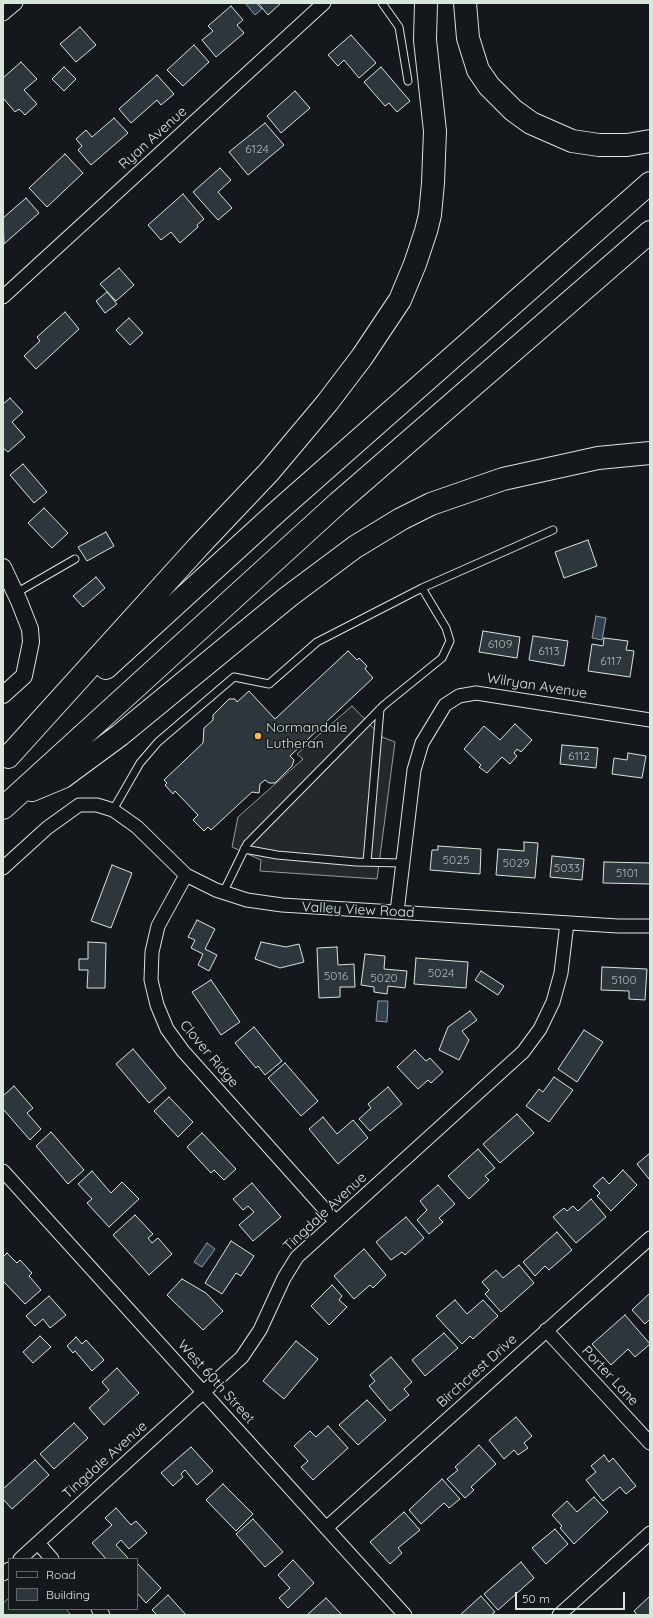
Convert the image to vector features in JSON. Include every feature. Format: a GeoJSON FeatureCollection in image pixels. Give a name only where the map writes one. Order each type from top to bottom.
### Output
{"type":"FeatureCollection","features":[{"type":"Feature","properties":{"kind":"highway"},"geometry":{"type":"LineString","coordinates":[[5,759],[198,547],[274,466],[327,403],[362,357],[400,300],[415,264],[426,231],[430,215],[433,183],[434,131],[425,40],[426,3]]}},
{"type":"Feature","properties":{"kind":"highway"},"geometry":{"type":"LineString","coordinates":[[465,3],[468,38],[478,70],[489,86],[512,110],[532,123],[572,141],[627,146],[650,141]]}},
{"type":"Feature","properties":{"kind":"highway"},"geometry":{"type":"LineString","coordinates":[[5,759],[278,511],[650,183]]}},
{"type":"Feature","properties":{"kind":"highway"},"geometry":{"type":"LineString","coordinates":[[10,802],[338,503],[650,232]]}},
{"type":"Feature","properties":{"kind":"highway"},"geometry":{"type":"LineString","coordinates":[[10,802],[64,776],[120,735],[288,597],[355,547],[401,519],[431,504],[503,479],[598,458],[650,453]]}},
{"type":"Feature","properties":{"kind":"street"},"geometry":{"type":"LineString","coordinates":[[3,14],[16,3]]}},
{"type":"Feature","properties":{"kind":"street","name":"Ryan Avenue"},"geometry":{"type":"LineString","coordinates":[[3,297],[324,3]]}},
{"type":"Feature","properties":{"kind":"street"},"geometry":{"type":"LineString","coordinates":[[3,567],[16,593],[30,629],[31,642],[24,676],[3,695]]}},
{"type":"Feature","properties":{"kind":"street","name":"Wilryan Avenue"},"geometry":{"type":"LineString","coordinates":[[397,912],[414,770],[422,743],[444,705],[459,696],[476,693],[492,694],[650,720]]}},
{"type":"Feature","properties":{"kind":"street","name":"Valley View Road"},"geometry":{"type":"LineString","coordinates":[[3,868],[47,828],[79,805],[97,805],[113,810],[137,827],[186,875],[224,893],[247,900],[282,905],[650,926]]}},
{"type":"Feature","properties":{"kind":"street","name":"Clover Ridge"},"geometry":{"type":"LineString","coordinates":[[186,875],[158,926],[152,952],[151,980],[157,1005],[164,1023],[183,1051],[336,1222]]}},
{"type":"Feature","properties":{"kind":"street","name":"Tingdale Avenue"},"geometry":{"type":"LineString","coordinates":[[21,1558],[242,1357],[260,1330],[284,1278],[298,1257],[523,1052],[540,1029],[553,1002],[561,974],[567,922]]}},
{"type":"Feature","properties":{"kind":"street","name":"West 60th Street"},"geometry":{"type":"LineString","coordinates":[[3,1171],[405,1615]]}},
{"type":"Feature","properties":{"kind":"street","name":"Birchcrest Drive"},"geometry":{"type":"LineString","coordinates":[[326,1528],[650,1238]]}},
{"type":"Feature","properties":{"kind":"street","name":"Porter Lane"},"geometry":{"type":"LineString","coordinates":[[546,1330],[650,1443]]}},
{"type":"Feature","properties":{"kind":"street"},"geometry":{"type":"LineString","coordinates":[[559,1615],[650,1533]]}},
{"type":"Feature","properties":{"kind":"street"},"geometry":{"type":"LineString","coordinates":[[38,1543],[51,1558]]}},
{"type":"Feature","properties":{"kind":"lane"},"geometry":{"type":"LineString","coordinates":[[382,3],[399,27],[408,81]]}},
{"type":"Feature","properties":{"kind":"lane"},"geometry":{"type":"LineString","coordinates":[[113,810],[140,763],[158,742],[234,677],[269,684],[318,642],[422,588],[553,530]]}},
{"type":"Feature","properties":{"kind":"lane"},"geometry":{"type":"LineString","coordinates":[[16,593],[75,559]]}},
{"type":"Feature","properties":{"kind":"lane"},"geometry":{"type":"LineString","coordinates":[[224,893],[247,844],[318,770],[380,709],[442,658],[450,641],[446,628],[422,588]]}},
{"type":"Feature","properties":{"kind":"lane"},"geometry":{"type":"LineString","coordinates":[[367,862],[380,709]]}},
{"type":"Feature","properties":{"kind":"lane"},"geometry":{"type":"LineString","coordinates":[[244,849],[277,855],[367,862],[403,863]]}},
{"type":"Feature","properties":{"kind":"green space"},"geometry":{"type":"Polygon","coordinates":[[[8,1599],[8,1610],[67,1610],[71,1615],[3,1615],[3,1603],[8,1599]]]}},
{"type":"Feature","properties":{"kind":"shaded area"},"geometry":{"type":"Polygon","coordinates":[[[352,706],[382,737],[395,742],[377,879],[260,871],[261,860],[232,847],[238,817],[303,759],[297,754],[352,706]]]}},
{"type":"Feature","properties":{"kind":"water"},"geometry":{"type":"Polygon","coordinates":[[[245,3],[256,3],[262,9],[255,15],[245,3]]]}},
{"type":"Feature","properties":{"kind":"water"},"geometry":{"type":"Polygon","coordinates":[[[596,616],[606,618],[602,640],[592,638],[596,616]]]}},
{"type":"Feature","properties":{"kind":"water"},"geometry":{"type":"Polygon","coordinates":[[[378,1001],[388,1001],[387,1022],[376,1021],[378,1001]]]}},
{"type":"Feature","properties":{"kind":"water"},"geometry":{"type":"Polygon","coordinates":[[[207,1243],[215,1249],[202,1267],[194,1262],[207,1243]]]}},
{"type":"Feature","properties":{"kind":"building"},"geometry":{"type":"Polygon","coordinates":[[[258,3],[281,3],[268,15],[258,3]]]}},
{"type":"Feature","properties":{"kind":"building"},"geometry":{"type":"Polygon","coordinates":[[[231,6],[243,20],[237,25],[244,33],[216,57],[202,40],[213,31],[208,26],[231,6]]]}},
{"type":"Feature","properties":{"kind":"building"},"geometry":{"type":"Polygon","coordinates":[[[80,27],[96,45],[76,62],[60,44],[80,27]]]}},
{"type":"Feature","properties":{"kind":"building"},"geometry":{"type":"Polygon","coordinates":[[[351,35],[376,63],[359,78],[344,60],[338,66],[328,55],[351,35]]]}},
{"type":"Feature","properties":{"kind":"building"},"geometry":{"type":"Polygon","coordinates":[[[194,45],[209,62],[183,86],[167,70],[194,45]]]}},
{"type":"Feature","properties":{"kind":"building"},"geometry":{"type":"Polygon","coordinates":[[[21,62],[37,79],[24,90],[37,104],[25,115],[19,109],[15,112],[3,98],[3,78],[21,62]]]}},
{"type":"Feature","properties":{"kind":"building"},"geometry":{"type":"Polygon","coordinates":[[[64,67],[76,79],[64,91],[52,79],[64,67]]]}},
{"type":"Feature","properties":{"kind":"building"},"geometry":{"type":"Polygon","coordinates":[[[381,67],[410,101],[397,112],[389,103],[385,106],[364,82],[381,67]]]}},
{"type":"Feature","properties":{"kind":"building"},"geometry":{"type":"Polygon","coordinates":[[[157,75],[174,94],[161,105],[157,100],[131,123],[119,109],[157,75]]]}},
{"type":"Feature","properties":{"kind":"building"},"geometry":{"type":"Polygon","coordinates":[[[295,91],[310,108],[281,133],[267,116],[295,91]]]}},
{"type":"Feature","properties":{"kind":"building"},"geometry":{"type":"Polygon","coordinates":[[[114,118],[128,133],[91,165],[78,150],[82,146],[76,139],[86,130],[92,137],[114,118]]]}},
{"type":"Feature","properties":{"kind":"building"},"geometry":{"type":"Polygon","coordinates":[[[265,123],[284,145],[248,175],[229,152],[265,123]]]}},
{"type":"Feature","properties":{"kind":"building"},"geometry":{"type":"Polygon","coordinates":[[[65,154],[83,173],[47,207],[29,188],[65,154]]]}},
{"type":"Feature","properties":{"kind":"building"},"geometry":{"type":"Polygon","coordinates":[[[220,168],[231,180],[218,192],[232,208],[218,220],[193,192],[220,168]]]}},
{"type":"Feature","properties":{"kind":"building"},"geometry":{"type":"Polygon","coordinates":[[[183,194],[204,219],[197,225],[198,227],[180,243],[171,232],[161,240],[148,225],[183,194]]]}},
{"type":"Feature","properties":{"kind":"building"},"geometry":{"type":"Polygon","coordinates":[[[26,198],[39,213],[4,244],[3,218],[26,198]]]}},
{"type":"Feature","properties":{"kind":"building"},"geometry":{"type":"Polygon","coordinates":[[[119,268],[134,285],[116,301],[100,284],[119,268]]]}},
{"type":"Feature","properties":{"kind":"building"},"geometry":{"type":"Polygon","coordinates":[[[107,292],[117,304],[105,313],[96,301],[107,292]]]}},
{"type":"Feature","properties":{"kind":"building"},"geometry":{"type":"Polygon","coordinates":[[[65,312],[79,329],[36,369],[24,356],[40,341],[37,337],[65,312]]]}},
{"type":"Feature","properties":{"kind":"building"},"geometry":{"type":"Polygon","coordinates":[[[129,318],[143,333],[130,345],[116,330],[129,318]]]}},
{"type":"Feature","properties":{"kind":"building"},"geometry":{"type":"Polygon","coordinates":[[[10,398],[23,412],[12,422],[25,437],[8,452],[3,448],[3,404],[10,398]]]}},
{"type":"Feature","properties":{"kind":"building"},"geometry":{"type":"Polygon","coordinates":[[[23,464],[47,492],[34,503],[10,475],[23,464]]]}},
{"type":"Feature","properties":{"kind":"building"},"geometry":{"type":"Polygon","coordinates":[[[44,508],[68,533],[52,548],[28,523],[44,508]]]}},
{"type":"Feature","properties":{"kind":"building"},"geometry":{"type":"Polygon","coordinates":[[[106,532],[114,546],[87,561],[78,547],[106,532]]]}},
{"type":"Feature","properties":{"kind":"building"},"geometry":{"type":"Polygon","coordinates":[[[588,540],[597,566],[564,578],[555,552],[588,540]]]}},
{"type":"Feature","properties":{"kind":"building"},"geometry":{"type":"Polygon","coordinates":[[[96,577],[105,588],[83,607],[73,596],[96,577]]]}},
{"type":"Feature","properties":{"kind":"building"},"geometry":{"type":"Polygon","coordinates":[[[483,631],[520,637],[517,658],[479,652],[483,631]]]}},
{"type":"Feature","properties":{"kind":"building"},"geometry":{"type":"Polygon","coordinates":[[[533,636],[568,641],[564,666],[529,660],[533,636]]]}},
{"type":"Feature","properties":{"kind":"building"},"geometry":{"type":"Polygon","coordinates":[[[604,638],[628,641],[626,650],[634,651],[630,677],[588,671],[592,644],[603,646],[604,638]]]}},
{"type":"Feature","properties":{"kind":"building","name":"Normandale Lutheran"},"geometry":{"type":"Polygon","coordinates":[[[348,651],[357,660],[359,658],[367,666],[365,669],[373,678],[290,756],[294,760],[292,766],[275,783],[269,783],[265,780],[260,784],[259,793],[252,792],[211,830],[208,827],[204,831],[193,820],[198,815],[175,791],[173,794],[165,785],[167,783],[164,780],[203,743],[204,728],[213,720],[213,715],[229,699],[235,699],[237,702],[249,691],[275,719],[348,651]]]}},
{"type":"Feature","properties":{"kind":"building"},"geometry":{"type":"Polygon","coordinates":[[[515,724],[532,740],[521,752],[517,749],[514,753],[517,756],[510,764],[502,757],[487,773],[479,767],[481,765],[464,749],[484,726],[500,740],[515,724]]]}},
{"type":"Feature","properties":{"kind":"building"},"geometry":{"type":"Polygon","coordinates":[[[562,745],[598,748],[596,768],[560,764],[562,745]]]}},
{"type":"Feature","properties":{"kind":"building"},"geometry":{"type":"Polygon","coordinates":[[[628,753],[646,756],[642,778],[612,774],[614,758],[627,760],[628,753]]]}},
{"type":"Feature","properties":{"kind":"building"},"geometry":{"type":"Polygon","coordinates":[[[524,842],[538,843],[535,878],[496,875],[498,849],[524,851],[524,842]]]}},
{"type":"Feature","properties":{"kind":"building"},"geometry":{"type":"Polygon","coordinates":[[[438,846],[481,849],[480,874],[430,870],[432,850],[438,850],[438,846]]]}},
{"type":"Feature","properties":{"kind":"building"},"geometry":{"type":"Polygon","coordinates":[[[552,856],[584,859],[582,880],[550,877],[552,856]]]}},
{"type":"Feature","properties":{"kind":"building"},"geometry":{"type":"Polygon","coordinates":[[[604,862],[650,863],[650,884],[603,883],[604,862]]]}},
{"type":"Feature","properties":{"kind":"building"},"geometry":{"type":"Polygon","coordinates":[[[112,865],[132,873],[111,928],[91,921],[112,865]]]}},
{"type":"Feature","properties":{"kind":"building"},"geometry":{"type":"Polygon","coordinates":[[[197,920],[215,929],[205,949],[217,955],[209,971],[198,965],[203,954],[191,948],[195,940],[188,937],[197,920]]]}},
{"type":"Feature","properties":{"kind":"building"},"geometry":{"type":"Polygon","coordinates":[[[88,942],[106,943],[105,988],[87,988],[88,970],[79,970],[79,959],[88,959],[88,942]]]}},
{"type":"Feature","properties":{"kind":"building"},"geometry":{"type":"Polygon","coordinates":[[[261,942],[286,947],[299,944],[304,962],[280,968],[255,959],[261,942]]]}},
{"type":"Feature","properties":{"kind":"building"},"geometry":{"type":"Polygon","coordinates":[[[337,947],[338,965],[354,964],[355,987],[340,987],[340,997],[319,998],[317,948],[337,947]]]}},
{"type":"Feature","properties":{"kind":"building"},"geometry":{"type":"Polygon","coordinates":[[[365,954],[385,956],[384,969],[407,971],[405,988],[388,986],[387,994],[374,992],[374,987],[361,985],[365,954]]]}},
{"type":"Feature","properties":{"kind":"building"},"geometry":{"type":"Polygon","coordinates":[[[416,958],[468,962],[466,988],[414,984],[416,958]]]}},
{"type":"Feature","properties":{"kind":"building"},"geometry":{"type":"Polygon","coordinates":[[[602,967],[647,969],[645,1000],[629,999],[629,991],[601,990],[602,967]]]}},
{"type":"Feature","properties":{"kind":"building"},"geometry":{"type":"Polygon","coordinates":[[[481,971],[504,986],[498,995],[475,980],[481,971]]]}},
{"type":"Feature","properties":{"kind":"building"},"geometry":{"type":"Polygon","coordinates":[[[211,980],[240,1022],[221,1035],[192,992],[211,980]]]}},
{"type":"Feature","properties":{"kind":"building"},"geometry":{"type":"Polygon","coordinates":[[[470,1011],[477,1020],[462,1031],[469,1040],[459,1060],[439,1050],[448,1027],[470,1011]]]}},
{"type":"Feature","properties":{"kind":"building"},"geometry":{"type":"Polygon","coordinates":[[[254,1027],[282,1061],[265,1075],[258,1066],[256,1068],[235,1043],[254,1027]]]}},
{"type":"Feature","properties":{"kind":"building"},"geometry":{"type":"Polygon","coordinates":[[[584,1030],[603,1042],[577,1082],[558,1069],[584,1030]]]}},
{"type":"Feature","properties":{"kind":"building"},"geometry":{"type":"Polygon","coordinates":[[[133,1049],[166,1088],[149,1103],[116,1064],[133,1049]]]}},
{"type":"Feature","properties":{"kind":"building"},"geometry":{"type":"Polygon","coordinates":[[[415,1050],[426,1061],[430,1058],[443,1072],[431,1083],[428,1080],[418,1089],[397,1067],[415,1050]]]}},
{"type":"Feature","properties":{"kind":"building"},"geometry":{"type":"Polygon","coordinates":[[[285,1063],[318,1101],[301,1116],[268,1078],[285,1063]]]}},
{"type":"Feature","properties":{"kind":"building"},"geometry":{"type":"Polygon","coordinates":[[[554,1077],[573,1090],[549,1122],[526,1106],[539,1089],[543,1092],[554,1077]]]}},
{"type":"Feature","properties":{"kind":"building"},"geometry":{"type":"Polygon","coordinates":[[[14,1086],[33,1108],[27,1113],[41,1129],[30,1140],[3,1109],[3,1096],[14,1086]]]}},
{"type":"Feature","properties":{"kind":"building"},"geometry":{"type":"Polygon","coordinates":[[[388,1087],[402,1104],[370,1131],[359,1119],[371,1108],[368,1104],[388,1087]]]}},
{"type":"Feature","properties":{"kind":"building"},"geometry":{"type":"Polygon","coordinates":[[[169,1097],[193,1122],[178,1137],[154,1111],[169,1097]]]}},
{"type":"Feature","properties":{"kind":"building"},"geometry":{"type":"Polygon","coordinates":[[[517,1114],[534,1133],[500,1163],[483,1144],[517,1114]]]}},
{"type":"Feature","properties":{"kind":"building"},"geometry":{"type":"Polygon","coordinates":[[[323,1117],[337,1134],[353,1120],[368,1138],[338,1164],[309,1129],[323,1117]]]}},
{"type":"Feature","properties":{"kind":"building"},"geometry":{"type":"Polygon","coordinates":[[[51,1132],[84,1170],[68,1184],[36,1146],[51,1132]]]}},
{"type":"Feature","properties":{"kind":"building"},"geometry":{"type":"Polygon","coordinates":[[[202,1133],[236,1169],[224,1180],[214,1170],[211,1173],[187,1147],[202,1133]]]}},
{"type":"Feature","properties":{"kind":"building"},"geometry":{"type":"Polygon","coordinates":[[[478,1149],[495,1168],[485,1176],[489,1180],[469,1199],[448,1176],[478,1149]]]}},
{"type":"Feature","properties":{"kind":"building"},"geometry":{"type":"Polygon","coordinates":[[[650,1153],[650,1178],[649,1179],[637,1164],[650,1153]]]}},
{"type":"Feature","properties":{"kind":"building"},"geometry":{"type":"Polygon","coordinates":[[[623,1170],[637,1185],[611,1211],[597,1196],[600,1193],[593,1186],[603,1177],[609,1184],[623,1170]]]}},
{"type":"Feature","properties":{"kind":"building"},"geometry":{"type":"Polygon","coordinates":[[[92,1171],[111,1193],[122,1182],[139,1199],[109,1227],[87,1203],[92,1199],[78,1184],[92,1171]]]}},
{"type":"Feature","properties":{"kind":"building"},"geometry":{"type":"Polygon","coordinates":[[[252,1183],[281,1217],[253,1241],[239,1225],[254,1212],[248,1206],[243,1210],[233,1199],[252,1183]]]}},
{"type":"Feature","properties":{"kind":"building"},"geometry":{"type":"Polygon","coordinates":[[[438,1185],[455,1204],[439,1218],[443,1222],[429,1234],[417,1220],[427,1210],[420,1201],[438,1185]]]}},
{"type":"Feature","properties":{"kind":"building"},"geometry":{"type":"Polygon","coordinates":[[[591,1199],[606,1217],[576,1243],[553,1217],[564,1208],[567,1211],[573,1206],[578,1211],[591,1199]]]}},
{"type":"Feature","properties":{"kind":"building"},"geometry":{"type":"Polygon","coordinates":[[[135,1215],[153,1234],[148,1238],[152,1243],[158,1238],[172,1254],[149,1275],[113,1235],[135,1215]]]}},
{"type":"Feature","properties":{"kind":"building"},"geometry":{"type":"Polygon","coordinates":[[[406,1217],[424,1238],[405,1255],[402,1252],[391,1260],[376,1242],[406,1217]]]}},
{"type":"Feature","properties":{"kind":"building"},"geometry":{"type":"Polygon","coordinates":[[[557,1232],[572,1250],[549,1270],[545,1266],[535,1276],[523,1262],[557,1232]]]}},
{"type":"Feature","properties":{"kind":"building"},"geometry":{"type":"Polygon","coordinates":[[[231,1241],[254,1256],[241,1276],[236,1273],[222,1294],[205,1283],[231,1241]]]}},
{"type":"Feature","properties":{"kind":"building"},"geometry":{"type":"Polygon","coordinates":[[[364,1249],[386,1275],[373,1288],[370,1285],[354,1299],[334,1276],[364,1249]]]}},
{"type":"Feature","properties":{"kind":"building"},"geometry":{"type":"Polygon","coordinates":[[[7,1253],[17,1263],[20,1260],[32,1273],[29,1276],[41,1290],[25,1304],[3,1281],[3,1257],[7,1253]]]}},
{"type":"Feature","properties":{"kind":"building"},"geometry":{"type":"Polygon","coordinates":[[[519,1265],[534,1283],[501,1312],[485,1294],[489,1290],[482,1282],[496,1270],[503,1278],[519,1265]]]}},
{"type":"Feature","properties":{"kind":"building"},"geometry":{"type":"Polygon","coordinates":[[[182,1279],[206,1293],[223,1311],[203,1330],[167,1295],[182,1279]]]}},
{"type":"Feature","properties":{"kind":"building"},"geometry":{"type":"Polygon","coordinates":[[[332,1285],[342,1296],[339,1300],[347,1307],[329,1325],[311,1306],[332,1285]]]}},
{"type":"Feature","properties":{"kind":"building"},"geometry":{"type":"Polygon","coordinates":[[[650,1293],[650,1319],[645,1324],[632,1310],[650,1293]]]}},
{"type":"Feature","properties":{"kind":"building"},"geometry":{"type":"Polygon","coordinates":[[[49,1296],[66,1315],[50,1328],[43,1319],[35,1326],[26,1316],[49,1296]]]}},
{"type":"Feature","properties":{"kind":"building"},"geometry":{"type":"Polygon","coordinates":[[[455,1300],[467,1314],[483,1300],[498,1316],[473,1339],[470,1336],[462,1344],[436,1316],[455,1300]]]}},
{"type":"Feature","properties":{"kind":"building"},"geometry":{"type":"Polygon","coordinates":[[[625,1315],[650,1344],[635,1357],[628,1349],[611,1365],[592,1344],[625,1315]]]}},
{"type":"Feature","properties":{"kind":"building"},"geometry":{"type":"Polygon","coordinates":[[[444,1333],[458,1348],[425,1376],[412,1360],[444,1333]]]}},
{"type":"Feature","properties":{"kind":"building"},"geometry":{"type":"Polygon","coordinates":[[[40,1336],[51,1347],[33,1363],[23,1352],[40,1336]]]}},
{"type":"Feature","properties":{"kind":"building"},"geometry":{"type":"Polygon","coordinates":[[[76,1337],[82,1344],[86,1340],[104,1360],[92,1371],[75,1351],[73,1353],[67,1346],[76,1337]]]}},
{"type":"Feature","properties":{"kind":"building"},"geometry":{"type":"Polygon","coordinates":[[[296,1341],[318,1359],[284,1399],[263,1381],[296,1341]]]}},
{"type":"Feature","properties":{"kind":"building"},"geometry":{"type":"Polygon","coordinates":[[[391,1357],[412,1382],[404,1389],[409,1395],[390,1411],[369,1386],[375,1381],[370,1375],[391,1357]]]}},
{"type":"Feature","properties":{"kind":"building"},"geometry":{"type":"Polygon","coordinates":[[[117,1368],[139,1393],[104,1425],[89,1408],[109,1390],[102,1382],[117,1368]]]}},
{"type":"Feature","properties":{"kind":"building"},"geometry":{"type":"Polygon","coordinates":[[[367,1400],[386,1420],[358,1445],[339,1425],[367,1400]]]}},
{"type":"Feature","properties":{"kind":"building"},"geometry":{"type":"Polygon","coordinates":[[[516,1417],[532,1436],[524,1443],[528,1448],[518,1455],[514,1450],[504,1459],[489,1440],[516,1417]]]}},
{"type":"Feature","properties":{"kind":"building"},"geometry":{"type":"Polygon","coordinates":[[[74,1423],[88,1438],[54,1469],[40,1454],[74,1423]]]}},
{"type":"Feature","properties":{"kind":"building"},"geometry":{"type":"Polygon","coordinates":[[[328,1426],[348,1448],[313,1480],[301,1467],[308,1461],[294,1446],[310,1431],[316,1437],[328,1426]]]}},
{"type":"Feature","properties":{"kind":"building"},"geometry":{"type":"Polygon","coordinates":[[[479,1445],[496,1464],[471,1487],[474,1490],[465,1498],[447,1479],[458,1470],[455,1467],[479,1445]]]}},
{"type":"Feature","properties":{"kind":"building"},"geometry":{"type":"Polygon","coordinates":[[[191,1447],[213,1471],[197,1485],[185,1470],[181,1474],[183,1477],[173,1486],[161,1473],[191,1447]]]}},
{"type":"Feature","properties":{"kind":"building"},"geometry":{"type":"Polygon","coordinates":[[[604,1455],[609,1462],[613,1458],[636,1486],[626,1494],[620,1487],[603,1501],[586,1480],[596,1472],[591,1466],[604,1455]]]}},
{"type":"Feature","properties":{"kind":"building"},"geometry":{"type":"Polygon","coordinates":[[[35,1460],[49,1475],[12,1509],[3,1499],[3,1489],[35,1460]]]}},
{"type":"Feature","properties":{"kind":"building"},"geometry":{"type":"Polygon","coordinates":[[[442,1479],[460,1499],[449,1508],[444,1503],[421,1524],[409,1510],[442,1479]]]}},
{"type":"Feature","properties":{"kind":"building"},"geometry":{"type":"Polygon","coordinates":[[[223,1484],[253,1514],[236,1531],[206,1500],[223,1484]]]}},
{"type":"Feature","properties":{"kind":"building"},"geometry":{"type":"Polygon","coordinates":[[[594,1497],[608,1512],[574,1544],[560,1528],[562,1526],[552,1515],[567,1501],[577,1512],[594,1497]]]}},
{"type":"Feature","properties":{"kind":"building"},"geometry":{"type":"Polygon","coordinates":[[[116,1508],[131,1525],[136,1521],[147,1533],[129,1549],[121,1540],[116,1545],[128,1558],[105,1558],[92,1543],[112,1525],[105,1518],[116,1508]]]}},
{"type":"Feature","properties":{"kind":"building"},"geometry":{"type":"Polygon","coordinates":[[[404,1512],[420,1530],[398,1548],[402,1553],[390,1564],[370,1542],[404,1512]]]}},
{"type":"Feature","properties":{"kind":"building"},"geometry":{"type":"Polygon","coordinates":[[[253,1519],[283,1552],[265,1567],[236,1534],[253,1519]]]}},
{"type":"Feature","properties":{"kind":"building"},"geometry":{"type":"Polygon","coordinates":[[[555,1529],[568,1544],[546,1564],[532,1548],[555,1529]]]}},
{"type":"Feature","properties":{"kind":"building"},"geometry":{"type":"Polygon","coordinates":[[[293,1560],[314,1583],[288,1608],[279,1598],[290,1588],[278,1575],[293,1560]]]}},
{"type":"Feature","properties":{"kind":"building"},"geometry":{"type":"Polygon","coordinates":[[[521,1562],[534,1578],[498,1610],[484,1594],[521,1562]]]}},
{"type":"Feature","properties":{"kind":"building"},"geometry":{"type":"Polygon","coordinates":[[[138,1564],[161,1588],[146,1603],[138,1594],[138,1564]]]}},
{"type":"Feature","properties":{"kind":"building"},"geometry":{"type":"Polygon","coordinates":[[[168,1595],[186,1615],[157,1615],[152,1610],[168,1595]]]}},
{"type":"Feature","properties":{"kind":"building"},"geometry":{"type":"Polygon","coordinates":[[[481,1596],[495,1612],[491,1615],[460,1615],[481,1596]]]}},
{"type":"Feature","properties":{"kind":"building"},"geometry":{"type":"Polygon","coordinates":[[[650,1596],[650,1615],[637,1615],[634,1611],[650,1596]]]}},
{"type":"Feature","properties":{"kind":"building"},"geometry":{"type":"Polygon","coordinates":[[[326,1598],[342,1615],[307,1615],[326,1598]]]}},
{"type":"Feature","properties":{"kind":"place","name":"Normandale Lutheran"},"geometry":{"type":"Point","coordinates":[258,736]}}]}
